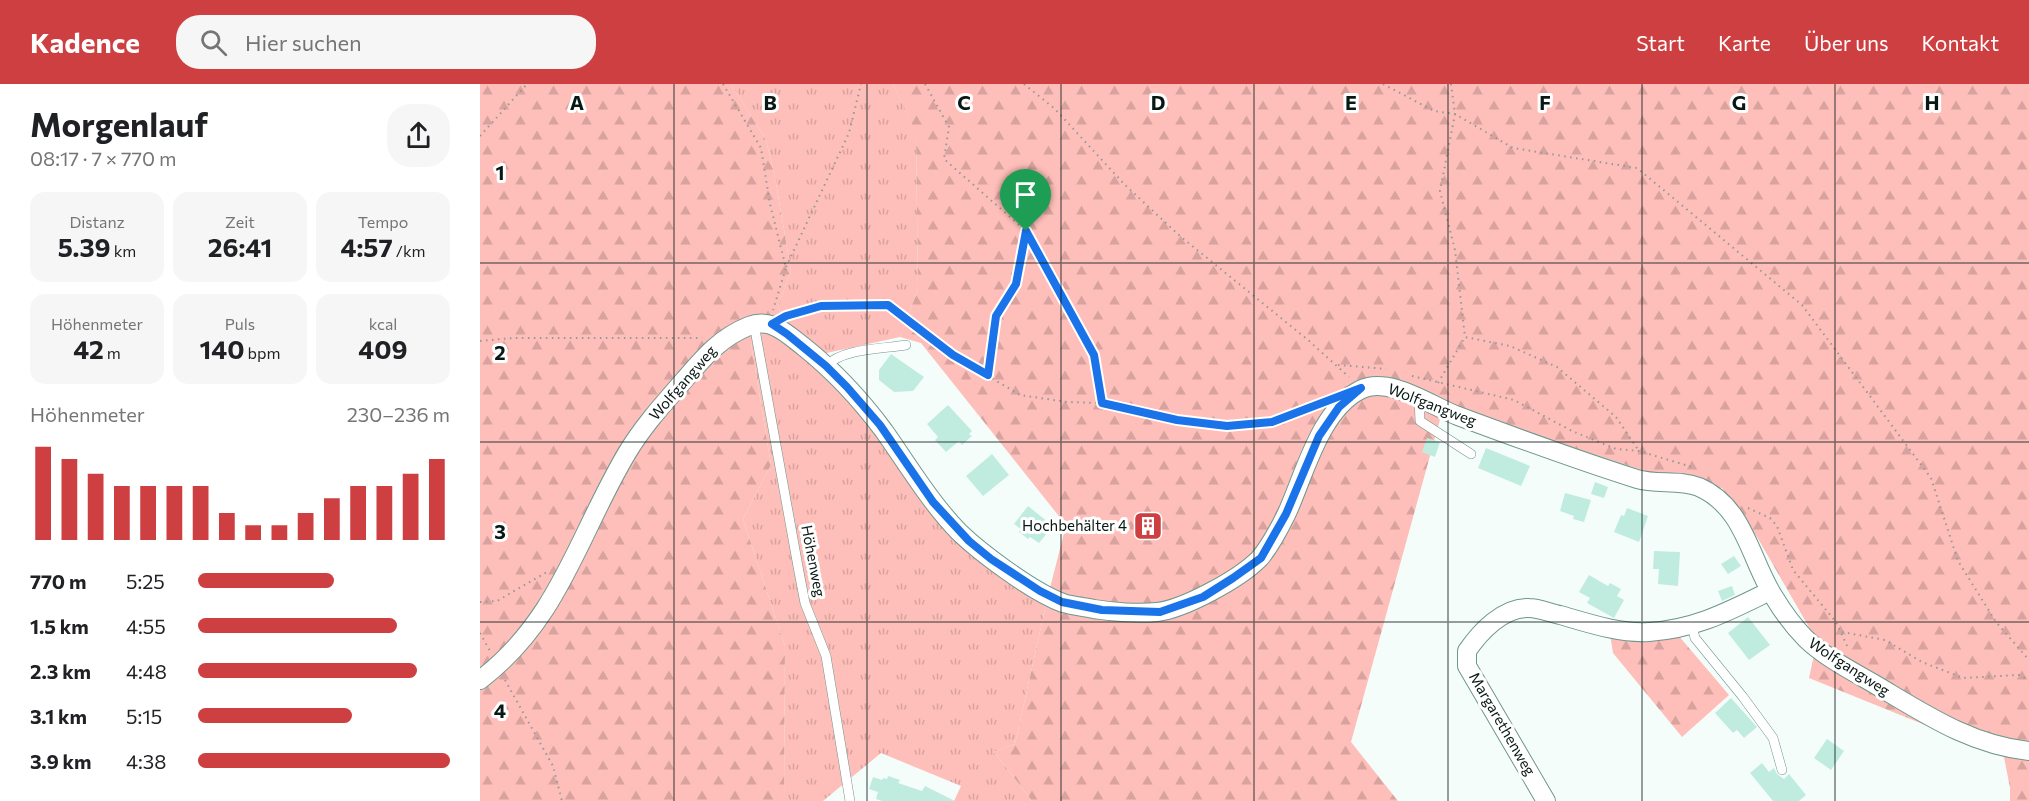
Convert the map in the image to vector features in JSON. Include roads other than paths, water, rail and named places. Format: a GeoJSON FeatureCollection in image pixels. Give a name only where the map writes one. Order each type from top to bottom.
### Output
{"type":"FeatureCollection","features":[{"type":"Feature","properties":{"kind":"street","name":"Wolfgangweg"},"geometry":{"type":"LineString","coordinates":[[480,680],[498,667],[541,618],[559,589],[628,450],[679,386],[717,344],[726,338],[763,324]]}},
{"type":"Feature","properties":{"kind":"street"},"geometry":{"type":"LineString","coordinates":[[763,324],[787,334],[826,366]]}},
{"type":"Feature","properties":{"kind":"street","name":"Wolfgangweg"},"geometry":{"type":"LineString","coordinates":[[826,366],[880,425],[933,502],[969,541],[991,559],[1040,591],[1062,602],[1102,610],[1160,612],[1203,597],[1233,578],[1261,558],[1286,514],[1319,436],[1339,407],[1361,388],[1382,386],[1404,391],[1452,414],[1643,481],[1682,483],[1699,488],[1727,507],[1751,547],[1770,591],[1801,634],[1830,657],[1940,723],[1991,745],[2029,751]]}},
{"type":"Feature","properties":{"kind":"street","name":"Margarethenweg"},"geometry":{"type":"LineString","coordinates":[[1546,801],[1467,666],[1467,651],[1490,626],[1500,618],[1527,608],[1647,633],[1692,626],[1715,618],[1770,591]]}},
{"type":"Feature","properties":{"kind":"lane","name":"Höhenweg"},"geometry":{"type":"LineString","coordinates":[[763,324],[798,572],[805,603],[826,656],[850,801]]}},
{"type":"Feature","properties":{"kind":"lane"},"geometry":{"type":"LineString","coordinates":[[826,366],[843,354],[906,345]]}},
{"type":"Feature","properties":{"kind":"lane"},"geometry":{"type":"LineString","coordinates":[[1419,398],[1420,421],[1471,454]]}},
{"type":"Feature","properties":{"kind":"lane"},"geometry":{"type":"LineString","coordinates":[[1692,626],[1695,638],[1773,738],[1782,770]]}},
{"type":"Feature","properties":{"kind":"place","name":"Hochbehälter 4"},"geometry":{"type":"Point","coordinates":[1148,526]}}]}
